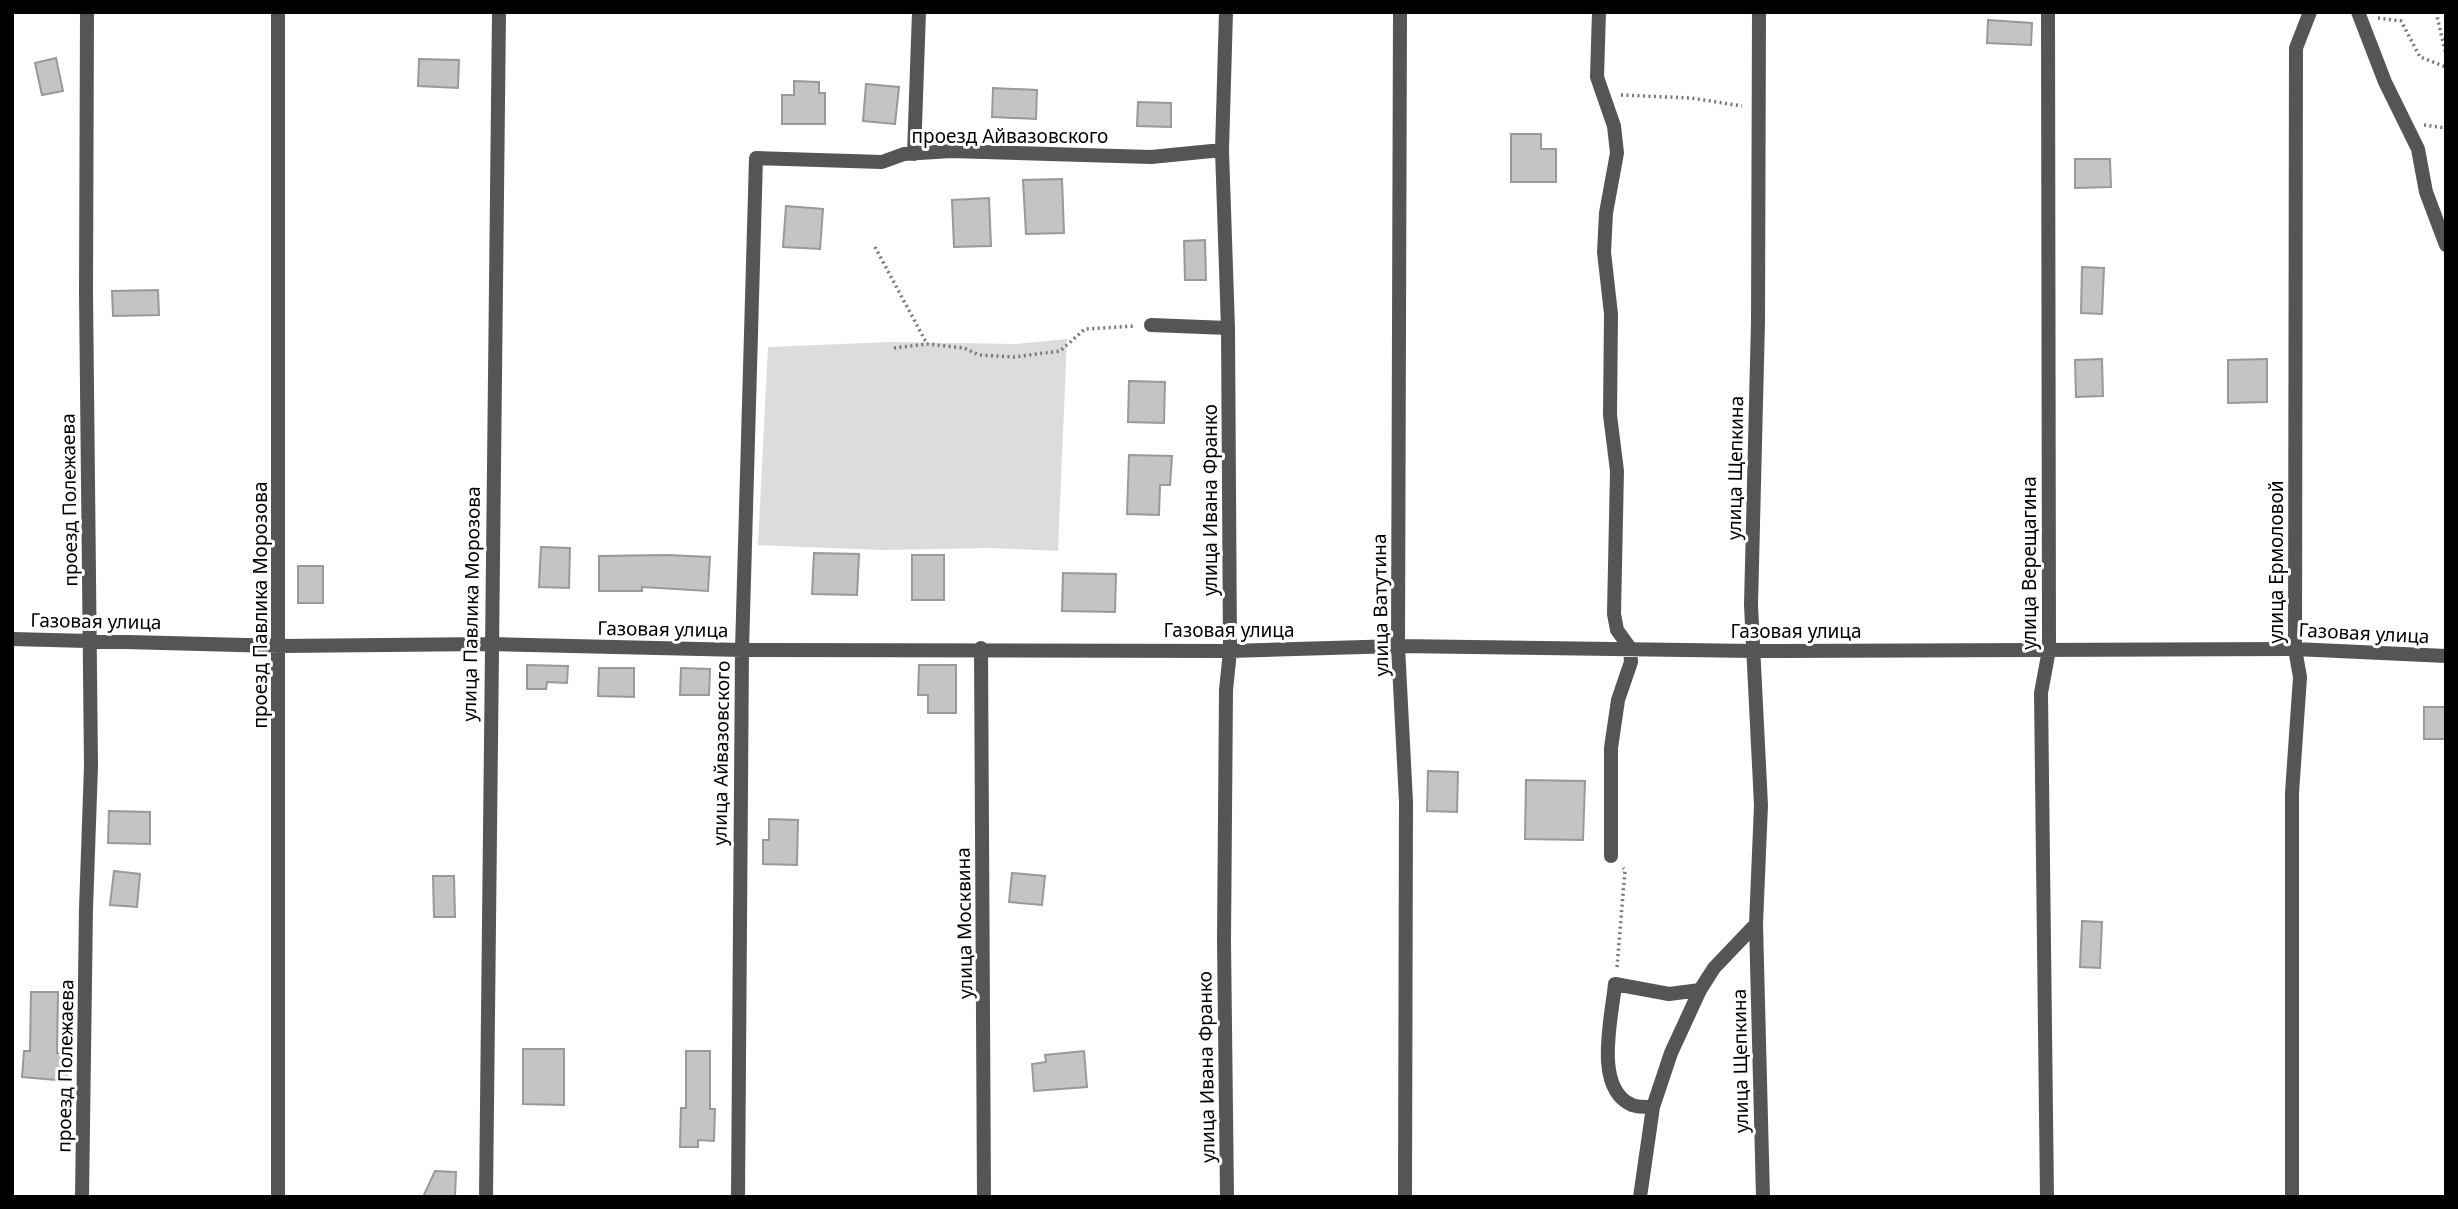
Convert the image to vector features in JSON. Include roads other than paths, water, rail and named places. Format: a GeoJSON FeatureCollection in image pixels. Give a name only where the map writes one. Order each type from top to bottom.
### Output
{"type":"FeatureCollection","features":[{"type":"Feature","properties":{"kind":"street","name":"проезд Полежаева"},"geometry":{"type":"LineString","coordinates":[[82,1197],[91,766],[86,293],[87,12]]}},
{"type":"Feature","properties":{"kind":"street","name":"проезд Павлика Морозова"},"geometry":{"type":"LineString","coordinates":[[278,12],[278,1197]]}},
{"type":"Feature","properties":{"kind":"street","name":"улица Павлика Морозова"},"geometry":{"type":"LineString","coordinates":[[486,1197],[499,12]]}},
{"type":"Feature","properties":{"kind":"street"},"geometry":{"type":"LineString","coordinates":[[914,154],[919,12]]}},
{"type":"Feature","properties":{"kind":"street","name":"улица Ивана Франко"},"geometry":{"type":"LineString","coordinates":[[1226,12],[1222,150],[1228,328],[1230,651],[1226,690],[1224,927],[1227,1197]]}},
{"type":"Feature","properties":{"kind":"street","name":"улица Ватутина"},"geometry":{"type":"LineString","coordinates":[[1400,12],[1398,646],[1406,802],[1405,1197]]}},
{"type":"Feature","properties":{"kind":"street"},"geometry":{"type":"LineString","coordinates":[[1599,12],[1596,57],[1601,95],[1614,126],[1616,153],[1606,213],[1604,252],[1611,314],[1610,415],[1617,471],[1614,614],[1617,630],[1630,648],[1631,662],[1619,700],[1611,748],[1611,856]]}},
{"type":"Feature","properties":{"kind":"street","name":"улица Щепкина"},"geometry":{"type":"LineString","coordinates":[[1759,12],[1758,322],[1751,605],[1761,805],[1756,925],[1763,1197]]}},
{"type":"Feature","properties":{"kind":"street","name":"улица Верещагина"},"geometry":{"type":"LineString","coordinates":[[2048,12],[2049,650],[2042,693],[2048,1197]]}},
{"type":"Feature","properties":{"kind":"street","name":"улица Ермоловой"},"geometry":{"type":"LineString","coordinates":[[2292,1197],[2292,793],[2300,677],[2295,649],[2296,48],[2310,12]]}},
{"type":"Feature","properties":{"kind":"street"},"geometry":{"type":"LineString","coordinates":[[2358,12],[2385,82],[2417,149],[2426,192],[2446,245]]}},
{"type":"Feature","properties":{"kind":"street","name":"проезд Айвазовского"},"geometry":{"type":"LineString","coordinates":[[756,158],[882,162],[914,154],[951,151],[1151,157],[1222,150]]}},
{"type":"Feature","properties":{"kind":"street","name":"улица Айвазовского"},"geometry":{"type":"LineString","coordinates":[[738,1197],[741,650],[756,158]]}},
{"type":"Feature","properties":{"kind":"street"},"geometry":{"type":"LineString","coordinates":[[1152,325],[1228,328]]}},
{"type":"Feature","properties":{"kind":"street","name":"Газовая улица"},"geometry":{"type":"LineString","coordinates":[[12,639],[279,646],[490,645],[741,650],[981,648],[1230,651],[1398,646],[1755,651],[2295,649],[2446,656]]}},
{"type":"Feature","properties":{"kind":"street","name":"улица Москвина"},"geometry":{"type":"LineString","coordinates":[[981,648],[984,1197]]}},
{"type":"Feature","properties":{"kind":"street","name":"улица Щепкина"},"geometry":{"type":"LineString","coordinates":[[1640,1197],[1653,1107],[1671,1053],[1700,990],[1714,968],[1756,925]]}},
{"type":"Feature","properties":{"kind":"street"},"geometry":{"type":"LineString","coordinates":[[1653,1107],[1632,1105],[1616,1092],[1607,1073],[1615,984],[1669,993],[1700,990]]}}]}
